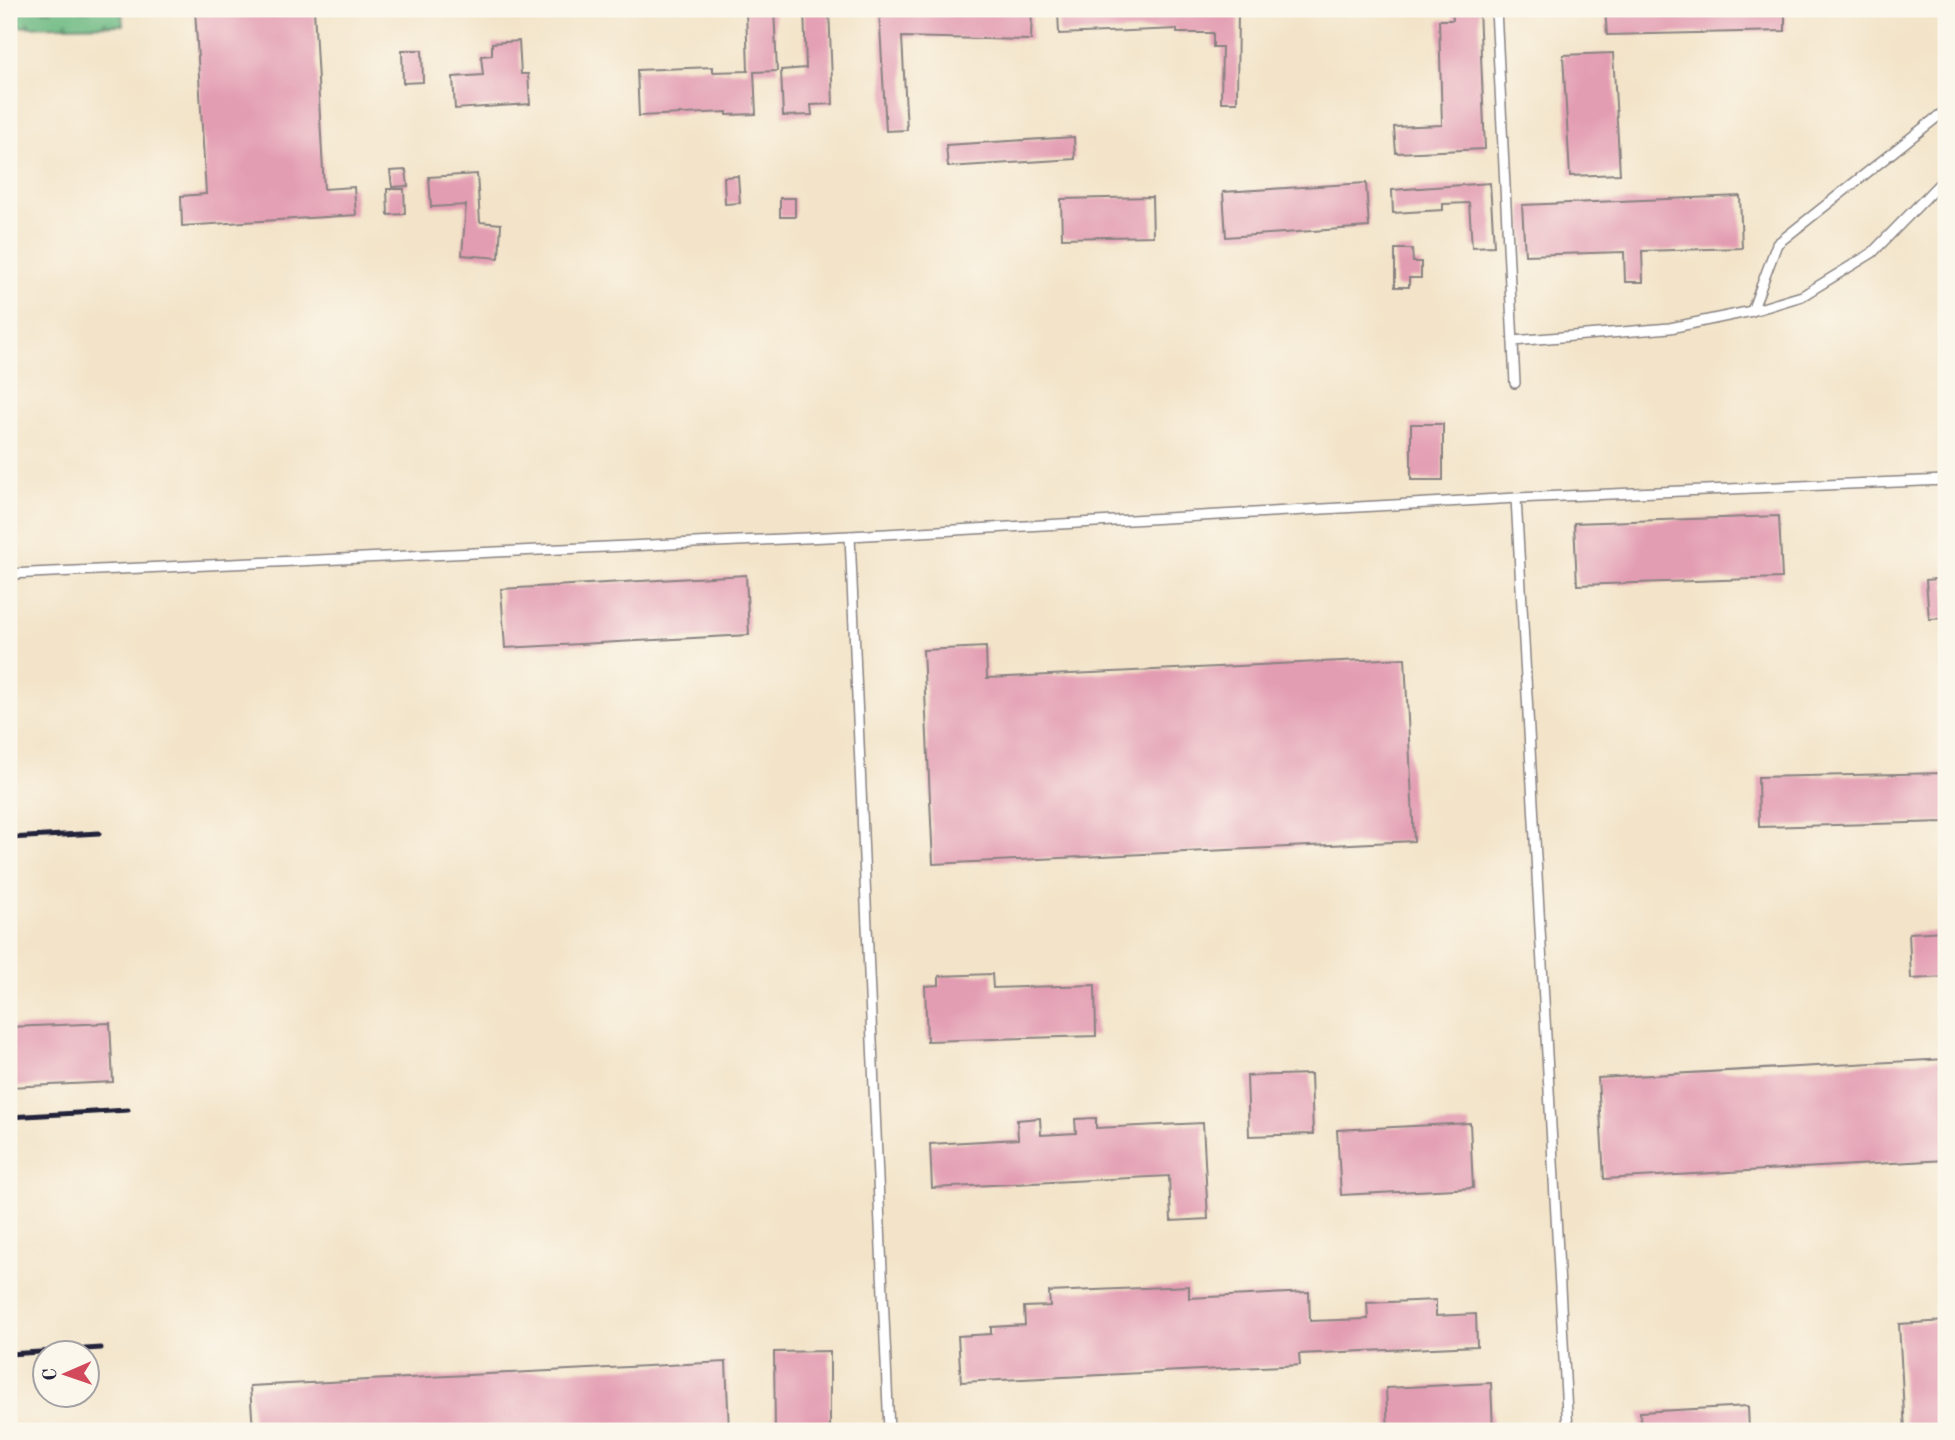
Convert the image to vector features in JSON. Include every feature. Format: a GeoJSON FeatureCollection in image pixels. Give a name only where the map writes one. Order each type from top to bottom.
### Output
{"type":"FeatureCollection","features":[{"type":"Feature","properties":{"kind":"lane"},"geometry":{"type":"LineString","coordinates":[[1496,9],[1515,383]]}},
{"type":"Feature","properties":{"kind":"lane"},"geometry":{"type":"LineString","coordinates":[[1752,311],[1777,244],[1946,110]]}},
{"type":"Feature","properties":{"kind":"lane"},"geometry":{"type":"LineString","coordinates":[[1513,341],[1670,328],[1752,311],[1802,296],[1872,253],[1946,177]]}},
{"type":"Feature","properties":{"kind":"lane"},"geometry":{"type":"LineString","coordinates":[[9,574],[850,536],[1516,498],[1946,480]]}},
{"type":"Feature","properties":{"kind":"lane"},"geometry":{"type":"LineString","coordinates":[[1516,498],[1568,1431]]}},
{"type":"Feature","properties":{"kind":"lane"},"geometry":{"type":"LineString","coordinates":[[850,536],[888,1431]]}},
{"type":"Feature","properties":{"kind":"green space"},"geometry":{"type":"Polygon","coordinates":[[[9,9],[122,9],[123,25],[9,27],[9,9]]]}},
{"type":"Feature","properties":{"kind":"building"},"geometry":{"type":"Polygon","coordinates":[[[195,9],[314,9],[324,189],[354,187],[356,215],[182,226],[181,196],[206,194],[195,9]]]}},
{"type":"Feature","properties":{"kind":"building"},"geometry":{"type":"Polygon","coordinates":[[[746,9],[774,9],[777,71],[754,72],[756,114],[727,115],[727,112],[639,116],[637,70],[713,67],[713,72],[748,71],[746,9]]]}},
{"type":"Feature","properties":{"kind":"building"},"geometry":{"type":"Polygon","coordinates":[[[804,9],[829,9],[833,104],[811,105],[812,115],[783,116],[781,70],[806,68],[804,9]]]}},
{"type":"Feature","properties":{"kind":"building"},"geometry":{"type":"Polygon","coordinates":[[[879,9],[953,13],[953,9],[1032,9],[1031,40],[902,37],[907,130],[886,131],[879,9]]]}},
{"type":"Feature","properties":{"kind":"building"},"geometry":{"type":"Polygon","coordinates":[[[1238,9],[1237,102],[1221,102],[1222,47],[1213,47],[1213,33],[1177,33],[1177,29],[1059,34],[1058,11],[1238,9]]]}},
{"type":"Feature","properties":{"kind":"building"},"geometry":{"type":"Polygon","coordinates":[[[1452,9],[1479,9],[1485,149],[1396,153],[1394,127],[1442,125],[1439,20],[1453,20],[1452,9]]]}},
{"type":"Feature","properties":{"kind":"building"},"geometry":{"type":"Polygon","coordinates":[[[1605,9],[1785,9],[1785,31],[1607,35],[1605,9]]]}},
{"type":"Feature","properties":{"kind":"building"},"geometry":{"type":"Polygon","coordinates":[[[519,41],[521,74],[528,74],[530,104],[455,109],[453,77],[483,75],[481,56],[492,55],[492,43],[519,41]]]}},
{"type":"Feature","properties":{"kind":"building"},"geometry":{"type":"Polygon","coordinates":[[[402,50],[422,50],[423,82],[403,83],[402,50]]]}},
{"type":"Feature","properties":{"kind":"building"},"geometry":{"type":"Polygon","coordinates":[[[1613,53],[1620,174],[1570,176],[1563,55],[1613,53]]]}},
{"type":"Feature","properties":{"kind":"building"},"geometry":{"type":"Polygon","coordinates":[[[1074,137],[1075,159],[948,167],[946,145],[1074,137]]]}},
{"type":"Feature","properties":{"kind":"building"},"geometry":{"type":"Polygon","coordinates":[[[406,170],[408,186],[392,187],[390,171],[406,170]]]}},
{"type":"Feature","properties":{"kind":"building"},"geometry":{"type":"Polygon","coordinates":[[[477,174],[480,222],[501,224],[499,258],[462,255],[466,205],[431,207],[429,177],[477,174]]]}},
{"type":"Feature","properties":{"kind":"building"},"geometry":{"type":"Polygon","coordinates":[[[738,176],[740,203],[725,204],[724,177],[738,176]]]}},
{"type":"Feature","properties":{"kind":"building"},"geometry":{"type":"Polygon","coordinates":[[[1366,183],[1369,227],[1226,237],[1223,192],[1366,183]]]}},
{"type":"Feature","properties":{"kind":"building"},"geometry":{"type":"Polygon","coordinates":[[[1490,183],[1494,246],[1472,247],[1469,203],[1443,204],[1443,210],[1393,213],[1392,190],[1490,183]]]}},
{"type":"Feature","properties":{"kind":"building"},"geometry":{"type":"Polygon","coordinates":[[[387,189],[404,189],[405,214],[388,215],[387,189]]]}},
{"type":"Feature","properties":{"kind":"building"},"geometry":{"type":"Polygon","coordinates":[[[1740,196],[1742,248],[1642,251],[1643,282],[1625,282],[1624,252],[1525,255],[1522,205],[1740,196]]]}},
{"type":"Feature","properties":{"kind":"building"},"geometry":{"type":"Polygon","coordinates":[[[1152,197],[1153,236],[1062,238],[1061,199],[1152,197]]]}},
{"type":"Feature","properties":{"kind":"building"},"geometry":{"type":"Polygon","coordinates":[[[780,198],[795,198],[795,217],[780,217],[780,198]]]}},
{"type":"Feature","properties":{"kind":"building"},"geometry":{"type":"Polygon","coordinates":[[[1395,249],[1412,249],[1413,262],[1421,262],[1421,278],[1409,278],[1409,287],[1395,287],[1395,249]]]}},
{"type":"Feature","properties":{"kind":"building"},"geometry":{"type":"Polygon","coordinates":[[[1411,424],[1443,424],[1443,480],[1411,480],[1411,424]]]}},
{"type":"Feature","properties":{"kind":"building"},"geometry":{"type":"Polygon","coordinates":[[[1779,516],[1782,578],[1577,585],[1574,523],[1779,516]]]}},
{"type":"Feature","properties":{"kind":"building"},"geometry":{"type":"Polygon","coordinates":[[[746,575],[749,635],[505,648],[501,589],[746,575]]]}},
{"type":"Feature","properties":{"kind":"building"},"geometry":{"type":"Polygon","coordinates":[[[1946,578],[1946,618],[1929,619],[1926,580],[1946,578]]]}},
{"type":"Feature","properties":{"kind":"building"},"geometry":{"type":"Polygon","coordinates":[[[986,647],[987,678],[1405,658],[1414,841],[933,864],[923,650],[986,647]]]}},
{"type":"Feature","properties":{"kind":"building"},"geometry":{"type":"Polygon","coordinates":[[[1946,773],[1946,822],[1759,827],[1758,777],[1946,773]]]}},
{"type":"Feature","properties":{"kind":"building"},"geometry":{"type":"Polygon","coordinates":[[[1946,931],[1946,977],[1911,979],[1909,933],[1946,931]]]}},
{"type":"Feature","properties":{"kind":"building"},"geometry":{"type":"Polygon","coordinates":[[[992,974],[993,988],[1095,985],[1096,1036],[927,1041],[925,986],[939,985],[939,976],[992,974]]]}},
{"type":"Feature","properties":{"kind":"building"},"geometry":{"type":"Polygon","coordinates":[[[110,1023],[113,1082],[9,1087],[9,1027],[110,1023]]]}},
{"type":"Feature","properties":{"kind":"building"},"geometry":{"type":"Polygon","coordinates":[[[1946,1059],[1946,1160],[1604,1179],[1598,1078],[1946,1059]]]}},
{"type":"Feature","properties":{"kind":"building"},"geometry":{"type":"Polygon","coordinates":[[[1311,1074],[1313,1134],[1249,1136],[1247,1076],[1311,1074]]]}},
{"type":"Feature","properties":{"kind":"building"},"geometry":{"type":"Polygon","coordinates":[[[1040,1118],[1041,1135],[1076,1133],[1075,1119],[1096,1118],[1096,1128],[1203,1123],[1208,1219],[1171,1221],[1169,1176],[932,1188],[930,1144],[1018,1139],[1017,1120],[1040,1118]]]}},
{"type":"Feature","properties":{"kind":"building"},"geometry":{"type":"Polygon","coordinates":[[[1470,1123],[1473,1188],[1341,1195],[1337,1130],[1470,1123]]]}},
{"type":"Feature","properties":{"kind":"building"},"geometry":{"type":"Polygon","coordinates":[[[1189,1286],[1189,1298],[1309,1292],[1310,1321],[1368,1319],[1367,1303],[1436,1300],[1436,1316],[1476,1314],[1477,1346],[1299,1354],[1300,1365],[961,1382],[958,1336],[991,1334],[991,1327],[1025,1325],[1024,1307],[1050,1306],[1049,1292],[1189,1286]]]}},
{"type":"Feature","properties":{"kind":"building"},"geometry":{"type":"Polygon","coordinates":[[[1946,1321],[1946,1431],[1905,1431],[1899,1324],[1946,1321]]]}},
{"type":"Feature","properties":{"kind":"building"},"geometry":{"type":"Polygon","coordinates":[[[830,1351],[830,1431],[775,1431],[774,1352],[830,1351]]]}},
{"type":"Feature","properties":{"kind":"building"},"geometry":{"type":"Polygon","coordinates":[[[726,1362],[729,1431],[253,1431],[250,1386],[726,1362]]]}},
{"type":"Feature","properties":{"kind":"building"},"geometry":{"type":"Polygon","coordinates":[[[1491,1383],[1493,1431],[1388,1431],[1386,1388],[1491,1383]]]}},
{"type":"Feature","properties":{"kind":"building"},"geometry":{"type":"Polygon","coordinates":[[[1748,1406],[1749,1431],[1641,1431],[1640,1412],[1748,1406]]]}},
{"type":"Feature","properties":{"kind":"railway"},"geometry":{"type":"LineString","coordinates":[[9,838],[99,833]]}},
{"type":"Feature","properties":{"kind":"railway"},"geometry":{"type":"LineString","coordinates":[[9,1117],[128,1110]]}},
{"type":"Feature","properties":{"kind":"railway"},"geometry":{"type":"LineString","coordinates":[[9,1354],[32,1352]]}}]}
